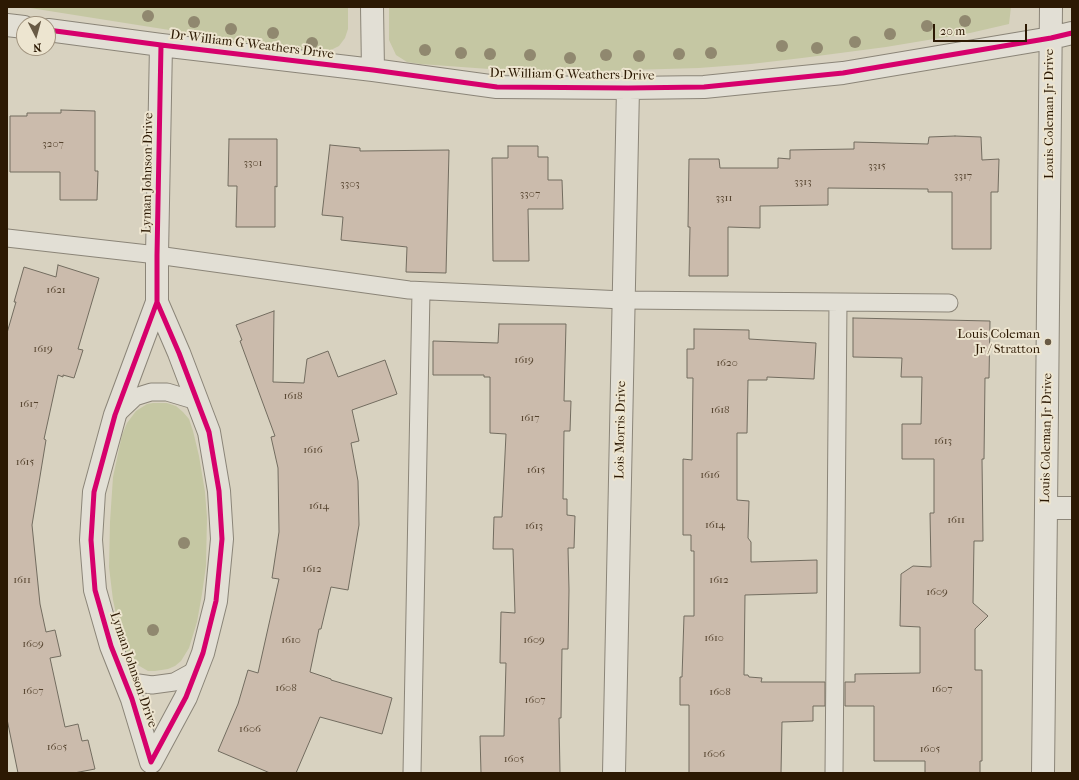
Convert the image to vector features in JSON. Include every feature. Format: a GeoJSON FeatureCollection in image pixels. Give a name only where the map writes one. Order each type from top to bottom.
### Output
{"type":"FeatureCollection","features":[{"type":"Feature","properties":{"kind":"street"},"geometry":{"type":"LineString","coordinates":[[372,7],[373,70]]}},
{"type":"Feature","properties":{"kind":"street","name":"Louis Coleman Jr Drive"},"geometry":{"type":"LineString","coordinates":[[1043,773],[1051,7]]}},
{"type":"Feature","properties":{"kind":"street","name":"Dr William G Weathers Drive"},"geometry":{"type":"LineString","coordinates":[[56,31],[373,70],[497,87],[628,88],[704,86],[843,73],[1051,38],[1072,32]]}},
{"type":"Feature","properties":{"kind":"street","name":"Lyman Johnson Drive"},"geometry":{"type":"LineString","coordinates":[[151,767],[132,699],[111,646],[95,590],[92,540],[94,492],[115,415],[157,302],[161,45]]}},
{"type":"Feature","properties":{"kind":"street","name":"Lois Morris Drive"},"geometry":{"type":"LineString","coordinates":[[614,773],[628,88]]}},
{"type":"Feature","properties":{"kind":"street","name":"Lyman Johnson Drive"},"geometry":{"type":"LineString","coordinates":[[151,767],[186,697],[203,653],[216,601],[222,539],[219,491],[209,432],[180,353],[157,302]]}},
{"type":"Feature","properties":{"kind":"street"},"geometry":{"type":"LineString","coordinates":[[1046,508],[1072,508]]}},
{"type":"Feature","properties":{"kind":"lane"},"geometry":{"type":"LineString","coordinates":[[7,238],[157,255],[421,291],[623,300],[949,302]]}},
{"type":"Feature","properties":{"kind":"lane"},"geometry":{"type":"LineString","coordinates":[[412,773],[421,291]]}},
{"type":"Feature","properties":{"kind":"lane"},"geometry":{"type":"LineString","coordinates":[[834,773],[838,302]]}},
{"type":"Feature","properties":{"kind":"lane"},"geometry":{"type":"LineString","coordinates":[[115,415],[135,397],[151,392],[167,392],[197,401]]}},
{"type":"Feature","properties":{"kind":"lane"},"geometry":{"type":"LineString","coordinates":[[125,681],[152,685],[174,682],[196,670]]}},
{"type":"Feature","properties":{"kind":"green space"},"geometry":{"type":"Polygon","coordinates":[[[24,7],[348,7],[348,29],[345,38],[339,46],[327,52],[319,53],[24,7]]]}},
{"type":"Feature","properties":{"kind":"green space"},"geometry":{"type":"Polygon","coordinates":[[[389,7],[1011,7],[1009,24],[970,33],[886,47],[751,64],[699,68],[597,71],[489,69],[407,62],[396,55],[389,40],[389,7]]]}},
{"type":"Feature","properties":{"kind":"green space"},"geometry":{"type":"Polygon","coordinates":[[[167,403],[176,406],[189,419],[199,456],[205,492],[207,517],[206,566],[197,622],[189,648],[181,661],[175,666],[168,669],[148,671],[136,664],[130,658],[122,642],[113,600],[109,567],[113,477],[122,435],[127,423],[136,411],[147,404],[167,403]]]}},
{"type":"Feature","properties":{"kind":"building"},"geometry":{"type":"Polygon","coordinates":[[[61,110],[95,111],[95,171],[98,171],[97,200],[60,200],[60,172],[10,172],[10,116],[27,116],[27,113],[61,113],[61,110]]]}},
{"type":"Feature","properties":{"kind":"building"},"geometry":{"type":"Polygon","coordinates":[[[929,137],[981,137],[982,160],[999,159],[998,192],[991,192],[991,249],[952,249],[952,192],[928,192],[928,189],[828,188],[828,205],[760,206],[760,228],[728,227],[728,276],[689,276],[689,159],[719,159],[720,168],[778,168],[778,158],[790,159],[790,150],[854,149],[854,142],[928,144],[929,137]]]}},
{"type":"Feature","properties":{"kind":"building"},"geometry":{"type":"Polygon","coordinates":[[[229,139],[277,139],[275,227],[236,227],[237,186],[228,186],[229,139]]]}},
{"type":"Feature","properties":{"kind":"building"},"geometry":{"type":"Polygon","coordinates":[[[330,145],[360,148],[360,151],[449,150],[446,273],[406,272],[407,247],[341,240],[343,217],[322,215],[330,145]]]}},
{"type":"Feature","properties":{"kind":"building"},"geometry":{"type":"Polygon","coordinates":[[[508,146],[538,146],[538,157],[548,157],[548,180],[562,180],[563,209],[528,209],[529,261],[493,261],[492,158],[508,158],[508,146]]]}},
{"type":"Feature","properties":{"kind":"building"},"geometry":{"type":"Polygon","coordinates":[[[58,265],[99,278],[78,349],[83,350],[74,378],[58,375],[44,439],[46,440],[32,525],[40,604],[46,632],[55,630],[61,656],[50,658],[65,727],[78,724],[82,741],[88,740],[95,769],[74,773],[18,773],[7,719],[7,333],[24,267],[56,277],[58,265]]]}},
{"type":"Feature","properties":{"kind":"building"},"geometry":{"type":"Polygon","coordinates":[[[274,311],[273,382],[304,383],[307,359],[328,351],[338,377],[385,360],[397,394],[352,410],[359,441],[351,443],[358,481],[359,525],[348,590],[331,587],[321,629],[319,629],[310,672],[331,680],[392,698],[382,734],[320,717],[296,773],[270,773],[218,751],[238,704],[248,670],[258,673],[279,579],[272,578],[279,532],[278,468],[271,437],[275,436],[240,341],[242,340],[236,325],[274,311]]]}},
{"type":"Feature","properties":{"kind":"building"},"geometry":{"type":"Polygon","coordinates":[[[853,318],[990,321],[989,378],[985,378],[984,459],[982,459],[983,541],[974,541],[973,603],[988,616],[975,629],[975,670],[982,670],[982,761],[980,761],[980,773],[925,773],[925,761],[874,761],[874,706],[845,706],[845,682],[855,682],[855,674],[920,673],[920,627],[900,626],[901,574],[913,566],[931,567],[930,513],[934,513],[934,459],[902,459],[902,424],[921,424],[922,377],[901,377],[902,358],[853,357],[853,318]]]}},
{"type":"Feature","properties":{"kind":"building"},"geometry":{"type":"Polygon","coordinates":[[[499,324],[566,324],[564,401],[571,401],[570,431],[564,431],[563,499],[567,499],[567,515],[575,516],[574,548],[568,548],[568,649],[562,649],[561,718],[559,718],[560,773],[481,773],[480,736],[504,736],[506,663],[500,663],[501,612],[515,613],[513,549],[493,549],[494,517],[502,517],[506,434],[490,433],[490,377],[484,377],[484,375],[433,375],[433,341],[498,343],[499,324]]]}},
{"type":"Feature","properties":{"kind":"building"},"geometry":{"type":"Polygon","coordinates":[[[694,329],[749,330],[749,339],[816,343],[814,379],[767,377],[767,380],[748,380],[747,433],[737,433],[737,500],[749,501],[748,538],[751,542],[751,562],[817,560],[817,593],[745,595],[744,675],[762,678],[761,682],[825,682],[825,706],[813,706],[813,721],[782,722],[781,773],[689,773],[689,705],[680,705],[680,677],[682,677],[684,616],[694,616],[694,551],[691,551],[691,535],[683,535],[683,459],[692,460],[693,378],[687,378],[687,349],[694,349],[694,329]]]}},
{"type":"Feature","properties":{"kind":"cycle path"},"geometry":{"type":"LineString","coordinates":[[56,31],[373,70],[497,87],[628,88],[704,87],[843,73],[1051,38],[1072,33]]}},
{"type":"Feature","properties":{"kind":"cycle path"},"geometry":{"type":"LineString","coordinates":[[157,302],[179,353],[209,432],[219,491],[222,539],[216,601],[203,653],[186,697],[151,762],[132,699],[111,646],[95,590],[91,540],[94,492],[115,415],[157,302],[161,45]]}},
{"type":"Feature","properties":{"kind":"place","name":"Louis Coleman Jr / Stratton"},"geometry":{"type":"Point","coordinates":[1048,342]}}]}
